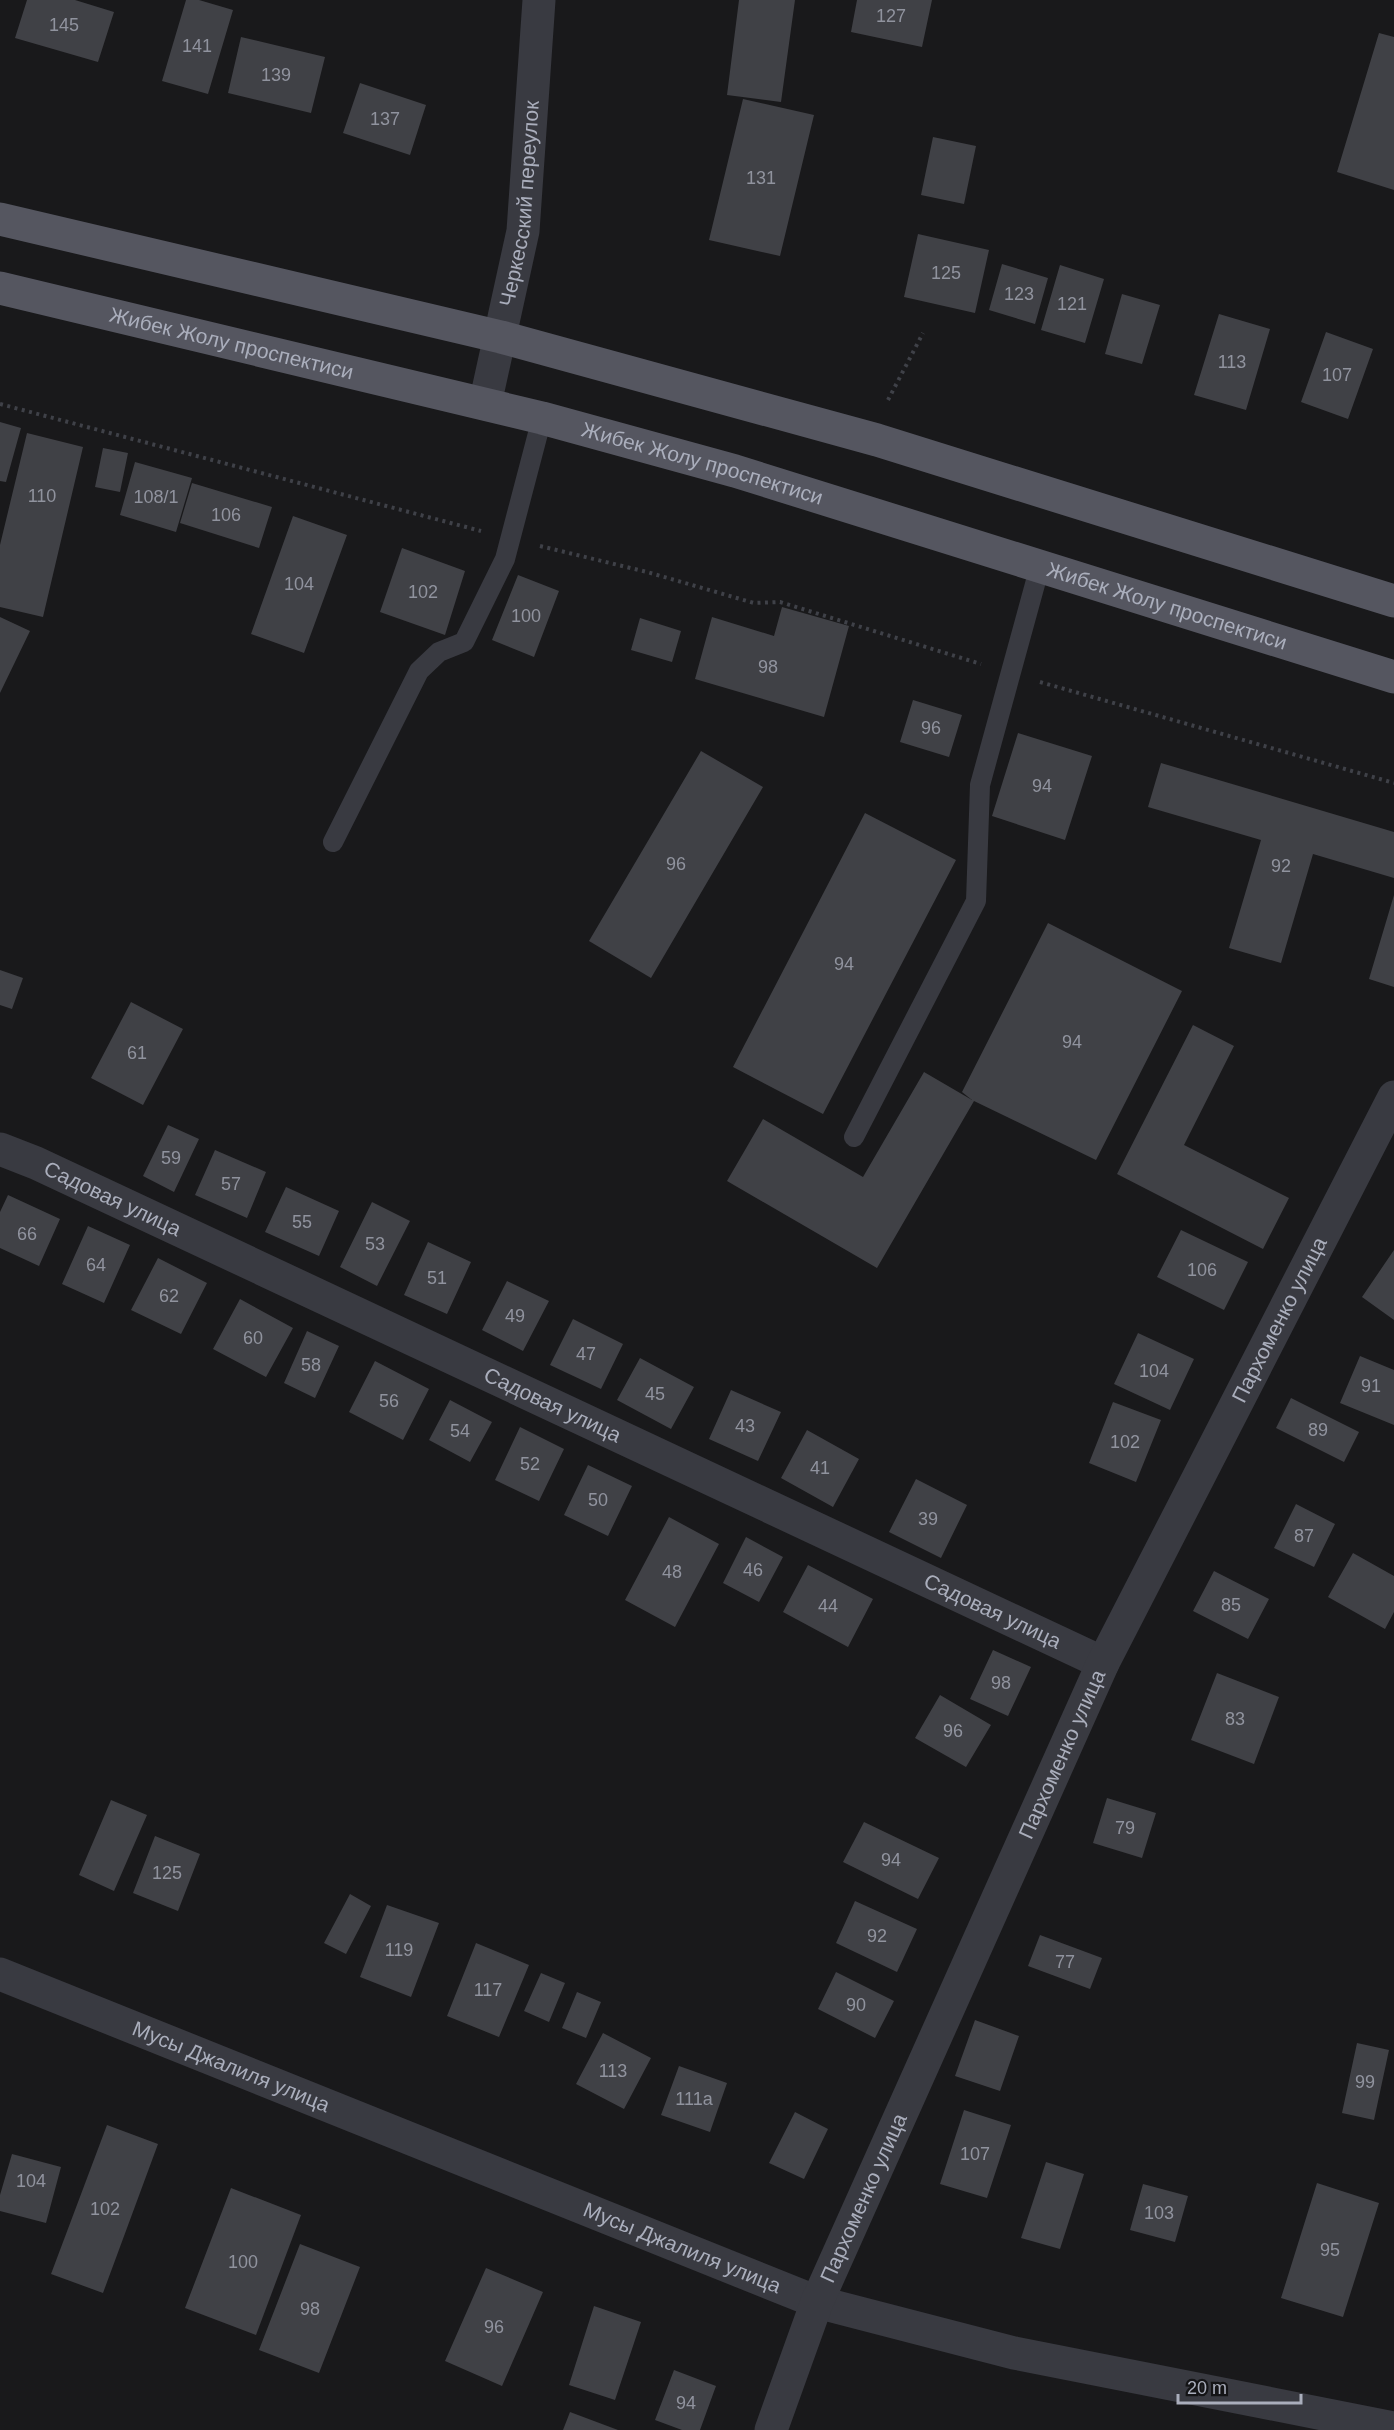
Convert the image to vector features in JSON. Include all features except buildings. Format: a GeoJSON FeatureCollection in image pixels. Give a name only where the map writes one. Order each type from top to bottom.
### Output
{"type":"FeatureCollection","features":[{"type":"Feature","properties":{"kind":"main road"},"geometry":{"type":"LineString","coordinates":[[0,219],[501,337],[877,440],[1394,600]]}},
{"type":"Feature","properties":{"kind":"main road","name":"Жибек Жолу проспектиси"},"geometry":{"type":"LineString","coordinates":[[0,288],[542,418],[746,474],[1394,677]]}},
{"type":"Feature","properties":{"kind":"street","name":"Черкесский переулок"},"geometry":{"type":"LineString","coordinates":[[485,404],[523,231],[539,0]]}},
{"type":"Feature","properties":{"kind":"street","name":"Пархоменко улица"},"geometry":{"type":"LineString","coordinates":[[771,2430],[817,2302],[1103,1663],[1394,1097]]}},
{"type":"Feature","properties":{"kind":"street","name":"Садовая улица"},"geometry":{"type":"LineString","coordinates":[[0,1149],[57,1173],[1103,1663]]}},
{"type":"Feature","properties":{"kind":"street","name":"Мусы Джалиля улица"},"geometry":{"type":"LineString","coordinates":[[0,1974],[817,2302],[1014,2353],[1394,2428]]}},
{"type":"Feature","properties":{"kind":"lane"},"geometry":{"type":"LineString","coordinates":[[333,842],[419,671],[439,652],[464,642],[505,559],[542,418]]}},
{"type":"Feature","properties":{"kind":"lane"},"geometry":{"type":"LineString","coordinates":[[854,1137],[976,901],[980,785],[1040,566]]}},
{"type":"Feature","properties":{"kind":"path"},"geometry":{"type":"LineString","coordinates":[[888,400],[923,333]]}},
{"type":"Feature","properties":{"kind":"path"},"geometry":{"type":"LineString","coordinates":[[0,404],[510,539],[647,572],[754,603],[780,602],[1009,673],[1394,783]]}}]}
